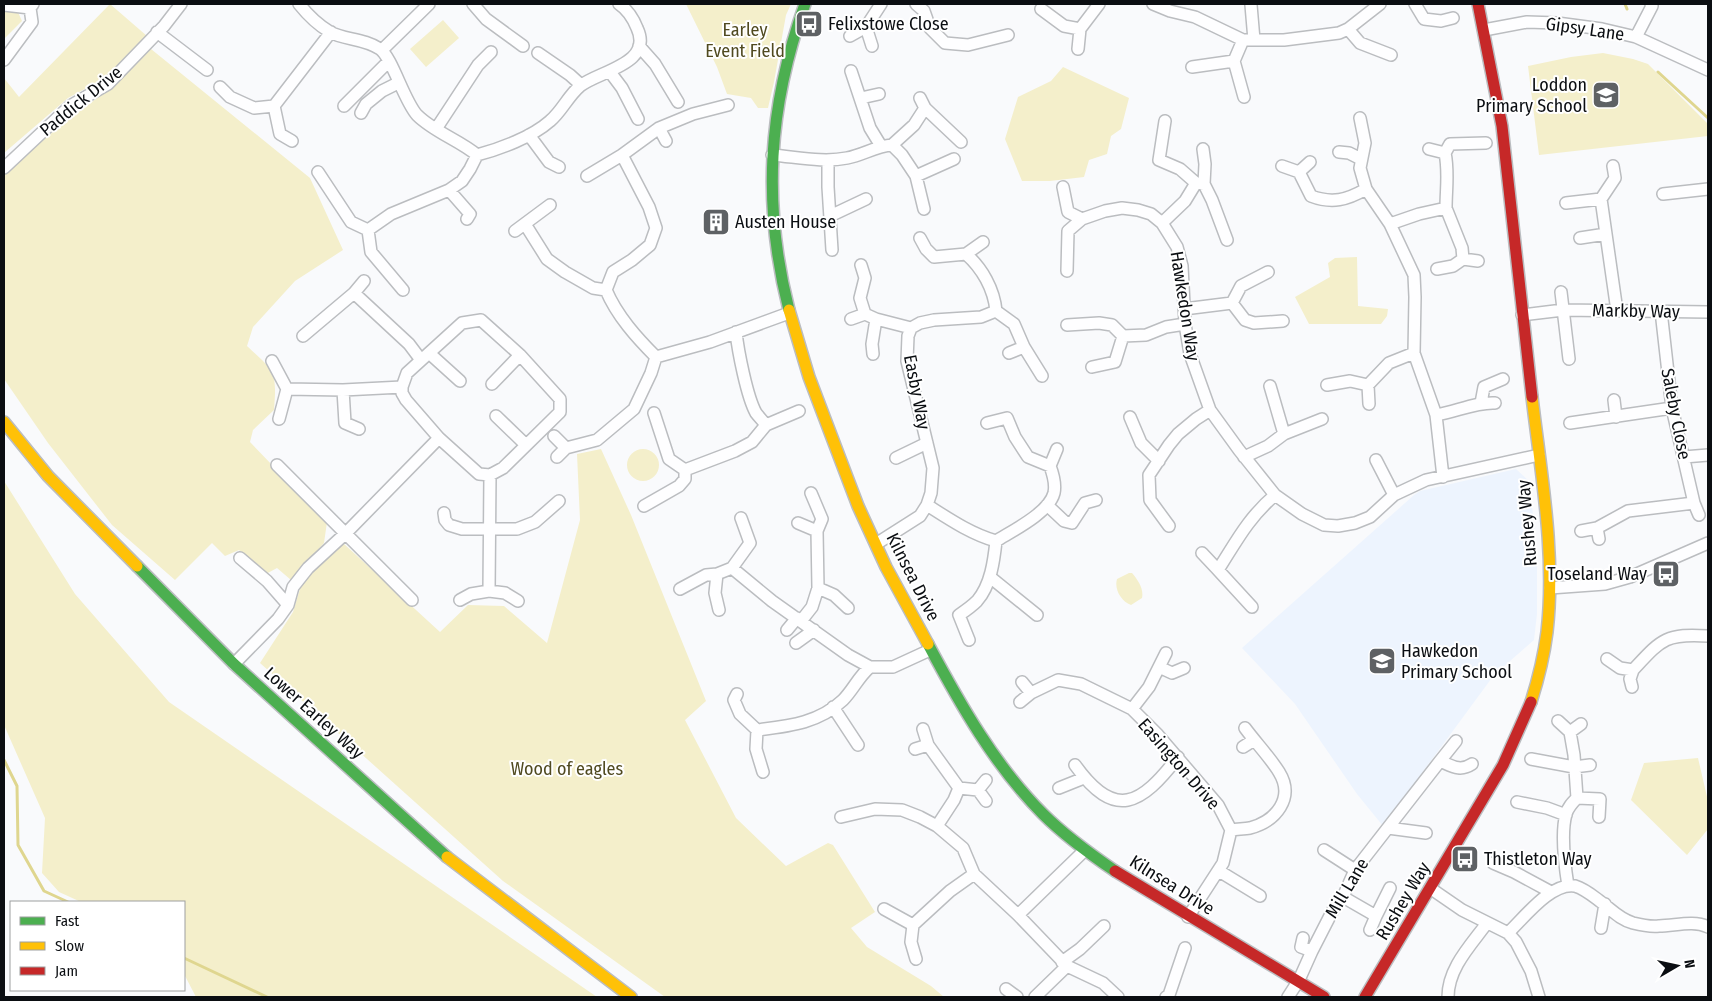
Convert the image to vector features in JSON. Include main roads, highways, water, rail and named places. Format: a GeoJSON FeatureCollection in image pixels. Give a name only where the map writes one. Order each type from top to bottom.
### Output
{"type":"FeatureCollection","features":[{"type":"Feature","properties":{"kind":"waterway"},"geometry":{"type":"LineString","coordinates":[[1625,4],[1627,9]]}},
{"type":"Feature","properties":{"kind":"waterway"},"geometry":{"type":"LineString","coordinates":[[1658,72],[1708,118]]}},
{"type":"Feature","properties":{"kind":"waterway"},"geometry":{"type":"LineString","coordinates":[[4,760],[17,786],[18,845],[44,891],[66,901]]}},
{"type":"Feature","properties":{"kind":"waterway"},"geometry":{"type":"LineString","coordinates":[[185,958],[267,997]]}},
{"type":"Feature","properties":{"kind":"place","name":"Felixstowe Close"},"geometry":{"type":"Point","coordinates":[809,24]}},
{"type":"Feature","properties":{"kind":"place","name":"Loddon Primary School"},"geometry":{"type":"Point","coordinates":[1606,95]}},
{"type":"Feature","properties":{"kind":"place","name":"Austen House"},"geometry":{"type":"Point","coordinates":[716,222]}},
{"type":"Feature","properties":{"kind":"place","name":"Toseland Way"},"geometry":{"type":"Point","coordinates":[1666,574]}},
{"type":"Feature","properties":{"kind":"place","name":"Hawkedon Primary School"},"geometry":{"type":"Point","coordinates":[1382,661]}},
{"type":"Feature","properties":{"kind":"place","name":"Thistleton Way"},"geometry":{"type":"Point","coordinates":[1465,859]}},
{"type":"Feature","properties":{"kind":"park label","name":"Earley Event Field"},"geometry":{"type":"Point","coordinates":[745,40]}},
{"type":"Feature","properties":{"kind":"park label","name":"Wood of eagles"},"geometry":{"type":"Point","coordinates":[567,769]}}]}
